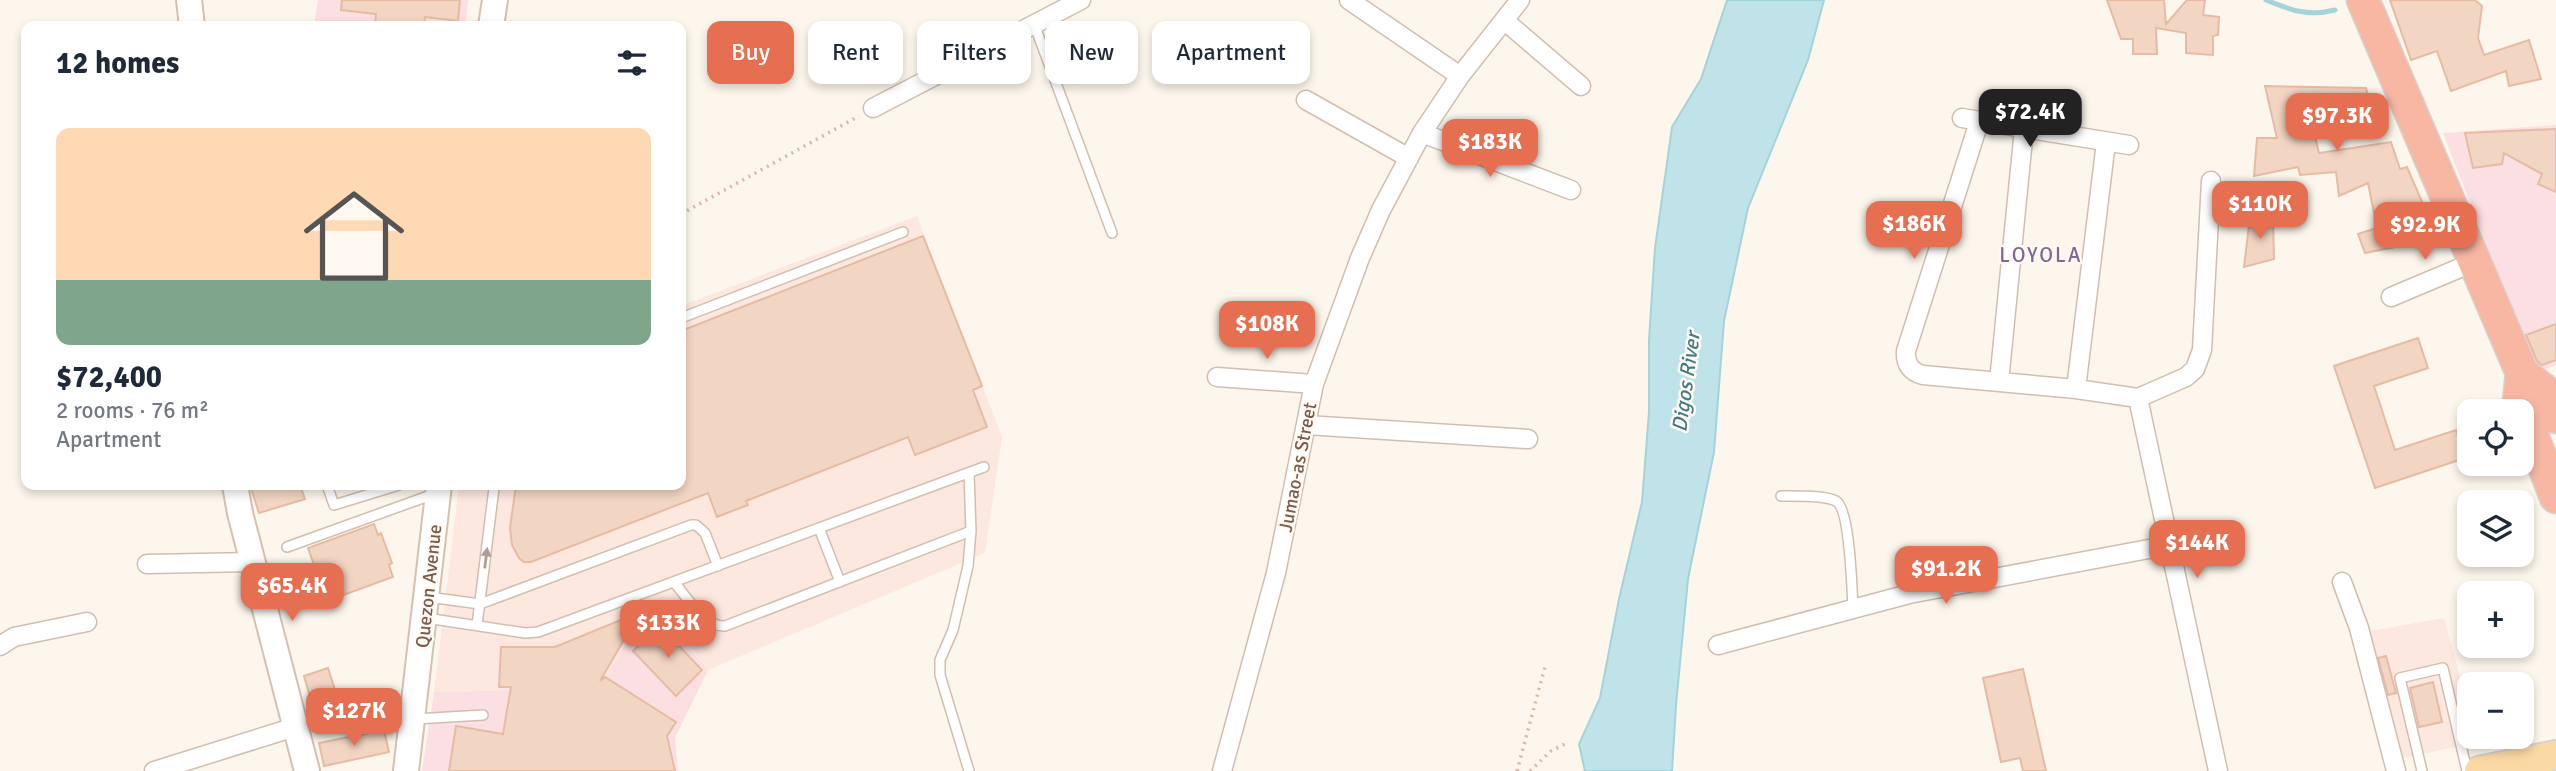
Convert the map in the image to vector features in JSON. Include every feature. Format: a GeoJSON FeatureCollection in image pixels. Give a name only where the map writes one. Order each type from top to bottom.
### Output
{"type":"FeatureCollection","features":[{"type":"Feature","properties":{"kind":"highway"},"geometry":{"type":"LineString","coordinates":[[2362,0],[2522,373],[2546,392],[2556,417]]}},
{"type":"Feature","properties":{"kind":"highway"},"geometry":{"type":"LineString","coordinates":[[2522,373],[2519,402],[2556,497]]}},
{"type":"Feature","properties":{"kind":"main road"},"geometry":{"type":"LineString","coordinates":[[2479,771],[2556,755]]}},
{"type":"Feature","properties":{"kind":"street"},"geometry":{"type":"LineString","coordinates":[[189,0],[191,21]]}},
{"type":"Feature","properties":{"kind":"street"},"geometry":{"type":"LineString","coordinates":[[492,21],[495,0]]}},
{"type":"Feature","properties":{"kind":"street"},"geometry":{"type":"LineString","coordinates":[[873,108],[1081,0]]}},
{"type":"Feature","properties":{"kind":"street"},"geometry":{"type":"LineString","coordinates":[[1349,0],[1371,6],[1460,76]]}},
{"type":"Feature","properties":{"kind":"street","name":"Jumao-as Street"},"geometry":{"type":"LineString","coordinates":[[1222,771],[1276,573],[1314,384],[1360,258],[1381,210],[1422,133],[1460,76],[1520,0]]}},
{"type":"Feature","properties":{"kind":"street"},"geometry":{"type":"LineString","coordinates":[[1505,21],[1581,86]]}},
{"type":"Feature","properties":{"kind":"street"},"geometry":{"type":"LineString","coordinates":[[1306,100],[1409,158]]}},
{"type":"Feature","properties":{"kind":"street"},"geometry":{"type":"LineString","coordinates":[[2129,145],[1970,120],[1905,356],[1910,367],[1923,375],[2076,389],[2138,398],[2186,377],[2195,369],[2202,356],[2211,181]]}},
{"type":"Feature","properties":{"kind":"street"},"geometry":{"type":"LineString","coordinates":[[1999,382],[2024,129]]}},
{"type":"Feature","properties":{"kind":"street"},"geometry":{"type":"LineString","coordinates":[[1422,133],[1570,190]]}},
{"type":"Feature","properties":{"kind":"street"},"geometry":{"type":"LineString","coordinates":[[2076,389],[2106,142]]}},
{"type":"Feature","properties":{"kind":"street"},"geometry":{"type":"LineString","coordinates":[[2391,297],[2474,262]]}},
{"type":"Feature","properties":{"kind":"street"},"geometry":{"type":"LineString","coordinates":[[1217,377],[1314,384]]}},
{"type":"Feature","properties":{"kind":"street"},"geometry":{"type":"LineString","coordinates":[[2138,398],[2218,771]]}},
{"type":"Feature","properties":{"kind":"street"},"geometry":{"type":"LineString","coordinates":[[1306,425],[1528,439]]}},
{"type":"Feature","properties":{"kind":"street"},"geometry":{"type":"LineString","coordinates":[[236,490],[307,771]]}},
{"type":"Feature","properties":{"kind":"street","name":"Quezon Avenue"},"geometry":{"type":"LineString","coordinates":[[406,771],[439,490]]}},
{"type":"Feature","properties":{"kind":"street"},"geometry":{"type":"LineString","coordinates":[[1718,645],[1909,594],[2170,545]]}},
{"type":"Feature","properties":{"kind":"street"},"geometry":{"type":"LineString","coordinates":[[147,564],[253,562]]}},
{"type":"Feature","properties":{"kind":"street"},"geometry":{"type":"LineString","coordinates":[[2342,582],[2359,628],[2396,771]]}},
{"type":"Feature","properties":{"kind":"street"},"geometry":{"type":"LineString","coordinates":[[0,646],[14,637],[87,622]]}},
{"type":"Feature","properties":{"kind":"street"},"geometry":{"type":"LineString","coordinates":[[155,771],[295,727]]}},
{"type":"Feature","properties":{"kind":"lane"},"geometry":{"type":"LineString","coordinates":[[1034,23],[1112,233]]}},
{"type":"Feature","properties":{"kind":"lane"},"geometry":{"type":"LineString","coordinates":[[686,316],[903,232]]}},
{"type":"Feature","properties":{"kind":"lane"},"geometry":{"type":"LineString","coordinates":[[426,607],[477,625],[525,633],[538,632],[984,467]]}},
{"type":"Feature","properties":{"kind":"lane"},"geometry":{"type":"LineString","coordinates":[[969,472],[971,531],[968,566],[953,630],[940,660],[940,675],[969,771]]}},
{"type":"Feature","properties":{"kind":"lane"},"geometry":{"type":"LineString","coordinates":[[329,490],[334,505],[383,490]]}},
{"type":"Feature","properties":{"kind":"lane"},"geometry":{"type":"LineString","coordinates":[[287,547],[434,490]]}},
{"type":"Feature","properties":{"kind":"lane"},"geometry":{"type":"LineString","coordinates":[[477,625],[494,490]]}},
{"type":"Feature","properties":{"kind":"lane"},"geometry":{"type":"LineString","coordinates":[[1782,495],[1826,498],[1840,504],[1846,520],[1853,608]]}},
{"type":"Feature","properties":{"kind":"lane"},"geometry":{"type":"LineString","coordinates":[[426,607],[480,604],[691,525],[696,525],[705,533],[718,566]]}},
{"type":"Feature","properties":{"kind":"lane"},"geometry":{"type":"LineString","coordinates":[[819,528],[840,582]]}},
{"type":"Feature","properties":{"kind":"lane"},"geometry":{"type":"LineString","coordinates":[[674,582],[706,619],[718,627],[725,626],[971,531]]}},
{"type":"Feature","properties":{"kind":"lane"},"geometry":{"type":"LineString","coordinates":[[2422,771],[2400,678],[2443,668],[2467,771]]}},
{"type":"Feature","properties":{"kind":"lane"},"geometry":{"type":"LineString","coordinates":[[413,719],[483,715]]}},
{"type":"Feature","properties":{"kind":"path"},"geometry":{"type":"LineString","coordinates":[[686,211],[873,108]]}},
{"type":"Feature","properties":{"kind":"path"},"geometry":{"type":"LineString","coordinates":[[1517,771],[1545,667]]}},
{"type":"Feature","properties":{"kind":"path"},"geometry":{"type":"LineString","coordinates":[[1530,771],[1552,751],[1567,743]]}},
{"type":"Feature","properties":{"kind":"shaded area"},"geometry":{"type":"Polygon","coordinates":[[[318,0],[468,0],[466,21],[315,21],[318,0]]]}},
{"type":"Feature","properties":{"kind":"shaded area"},"geometry":{"type":"Polygon","coordinates":[[[2556,125],[2556,365],[2536,373],[2443,133],[2556,125]]]}},
{"type":"Feature","properties":{"kind":"shaded area"},"geometry":{"type":"Polygon","coordinates":[[[917,216],[1002,437],[985,553],[708,670],[651,605],[599,688],[434,692],[458,490],[686,490],[686,304],[917,216]]]}},
{"type":"Feature","properties":{"kind":"shaded area"},"geometry":{"type":"Polygon","coordinates":[[[651,605],[708,670],[675,738],[678,771],[422,771],[434,692],[599,688],[651,605]]]}},
{"type":"Feature","properties":{"kind":"shaded area"},"geometry":{"type":"Polygon","coordinates":[[[2444,618],[2459,672],[2457,747],[2398,759],[2364,632],[2444,618]]]}},
{"type":"Feature","properties":{"kind":"water","name":"Digos River"},"geometry":{"type":"Polygon","coordinates":[[[1727,0],[1824,0],[1808,60],[1748,208],[1724,321],[1714,452],[1688,579],[1672,771],[1585,771],[1579,744],[1600,698],[1619,599],[1642,502],[1649,412],[1649,340],[1655,248],[1672,127],[1701,79],[1727,0]]]}},
{"type":"Feature","properties":{"kind":"building"},"geometry":{"type":"Polygon","coordinates":[[[342,0],[460,0],[458,21],[425,17],[425,21],[375,21],[376,14],[341,10],[342,0]]]}},
{"type":"Feature","properties":{"kind":"building"},"geometry":{"type":"Polygon","coordinates":[[[2107,0],[2164,0],[2166,24],[2187,0],[2205,0],[2203,15],[2219,17],[2218,35],[2213,36],[2213,55],[2186,53],[2186,33],[2156,28],[2157,54],[2133,54],[2133,39],[2121,39],[2107,0]]]}},
{"type":"Feature","properties":{"kind":"building"},"geometry":{"type":"Polygon","coordinates":[[[2390,0],[2475,0],[2482,6],[2478,38],[2484,55],[2529,40],[2541,79],[2509,86],[2506,71],[2451,91],[2437,51],[2411,60],[2390,0]]]}},
{"type":"Feature","properties":{"kind":"building"},"geometry":{"type":"Polygon","coordinates":[[[2265,86],[2366,88],[2374,119],[2312,124],[2319,153],[2391,142],[2400,169],[2407,167],[2423,204],[2388,212],[2400,246],[2365,253],[2358,234],[2377,228],[2368,183],[2339,196],[2336,172],[2300,175],[2298,167],[2254,176],[2257,138],[2277,138],[2265,86]]]}},
{"type":"Feature","properties":{"kind":"building"},"geometry":{"type":"Polygon","coordinates":[[[2556,129],[2556,192],[2538,184],[2542,174],[2504,153],[2502,164],[2473,168],[2465,133],[2556,129]]]}},
{"type":"Feature","properties":{"kind":"building"},"geometry":{"type":"Polygon","coordinates":[[[2250,217],[2273,218],[2274,259],[2244,267],[2250,217]]]}},
{"type":"Feature","properties":{"kind":"building"},"geometry":{"type":"Polygon","coordinates":[[[923,236],[982,386],[973,390],[987,427],[915,455],[908,437],[746,501],[748,505],[717,517],[708,493],[531,562],[524,562],[512,545],[510,528],[515,490],[686,490],[686,329],[923,236]]]}},
{"type":"Feature","properties":{"kind":"building"},"geometry":{"type":"Polygon","coordinates":[[[2556,324],[2556,360],[2542,365],[2537,361],[2526,335],[2556,324]]]}},
{"type":"Feature","properties":{"kind":"building"},"geometry":{"type":"Polygon","coordinates":[[[2418,338],[2428,368],[2374,386],[2395,450],[2456,430],[2457,461],[2375,488],[2334,366],[2418,338]]]}},
{"type":"Feature","properties":{"kind":"building"},"geometry":{"type":"Polygon","coordinates":[[[252,490],[302,490],[305,499],[259,513],[252,490]]]}},
{"type":"Feature","properties":{"kind":"building"},"geometry":{"type":"Polygon","coordinates":[[[374,524],[378,535],[381,533],[392,563],[389,565],[393,577],[327,601],[308,548],[374,524]]]}},
{"type":"Feature","properties":{"kind":"building"},"geometry":{"type":"Polygon","coordinates":[[[640,612],[600,681],[605,677],[676,722],[667,736],[675,771],[449,771],[456,726],[503,734],[511,687],[499,687],[501,647],[555,647],[640,612]]]}},
{"type":"Feature","properties":{"kind":"building"},"geometry":{"type":"Polygon","coordinates":[[[659,625],[702,670],[676,696],[633,651],[659,625]]]}},
{"type":"Feature","properties":{"kind":"building"},"geometry":{"type":"Polygon","coordinates":[[[2386,656],[2396,693],[2388,695],[2378,658],[2386,656]]]}},
{"type":"Feature","properties":{"kind":"building"},"geometry":{"type":"Polygon","coordinates":[[[328,668],[338,699],[313,707],[304,676],[328,668]]]}},
{"type":"Feature","properties":{"kind":"building"},"geometry":{"type":"Polygon","coordinates":[[[2023,669],[2046,771],[2023,771],[2020,758],[2001,762],[1983,678],[2023,669]]]}},
{"type":"Feature","properties":{"kind":"building"},"geometry":{"type":"Polygon","coordinates":[[[2433,682],[2442,722],[2419,727],[2410,688],[2433,682]]]}},
{"type":"Feature","properties":{"kind":"building"},"geometry":{"type":"Polygon","coordinates":[[[384,730],[389,752],[324,766],[319,743],[384,730]]]}},
{"type":"Feature","properties":{"kind":"waterway"},"geometry":{"type":"LineString","coordinates":[[2266,0],[2307,13],[2335,10]]}},
{"type":"Feature","properties":{"kind":"district","name":"LOYOLA"},"geometry":{"type":"Point","coordinates":[2041,255]}}]}
